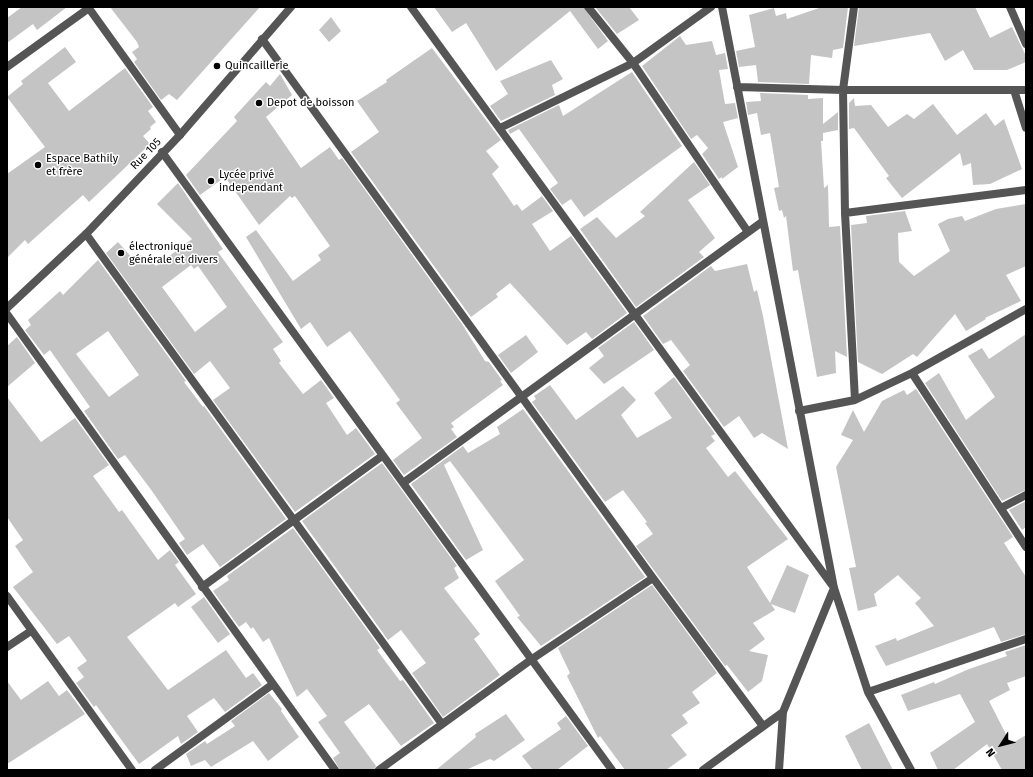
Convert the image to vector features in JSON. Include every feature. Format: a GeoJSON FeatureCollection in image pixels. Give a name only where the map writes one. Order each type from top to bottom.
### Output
{"type":"FeatureCollection","features":[{"type":"Feature","properties":{"kind":"street","name":"Rue 105"},"geometry":{"type":"LineString","coordinates":[[7,308],[86,234],[162,152],[180,135],[291,7]]}},
{"type":"Feature","properties":{"kind":"street"},"geometry":{"type":"LineString","coordinates":[[411,7],[834,588]]}},
{"type":"Feature","properties":{"kind":"street"},"geometry":{"type":"LineString","coordinates":[[588,7],[633,63],[748,232]]}},
{"type":"Feature","properties":{"kind":"street"},"geometry":{"type":"LineString","coordinates":[[500,128],[633,63],[711,7]]}},
{"type":"Feature","properties":{"kind":"street"},"geometry":{"type":"LineString","coordinates":[[722,7],[762,222],[834,588],[868,692],[911,770]]}},
{"type":"Feature","properties":{"kind":"street"},"geometry":{"type":"LineString","coordinates":[[854,7],[843,90],[845,214],[855,400]]}},
{"type":"Feature","properties":{"kind":"street"},"geometry":{"type":"LineString","coordinates":[[1010,7],[1026,44]]}},
{"type":"Feature","properties":{"kind":"street"},"geometry":{"type":"LineString","coordinates":[[7,67],[88,8],[180,135]]}},
{"type":"Feature","properties":{"kind":"street"},"geometry":{"type":"LineString","coordinates":[[262,39],[653,578],[763,726]]}},
{"type":"Feature","properties":{"kind":"street"},"geometry":{"type":"LineString","coordinates":[[737,88],[843,90],[1026,90]]}},
{"type":"Feature","properties":{"kind":"street"},"geometry":{"type":"LineString","coordinates":[[1014,90],[1026,128]]}},
{"type":"Feature","properties":{"kind":"street"},"geometry":{"type":"LineString","coordinates":[[162,152],[612,770]]}},
{"type":"Feature","properties":{"kind":"street"},"geometry":{"type":"LineString","coordinates":[[845,214],[1026,190]]}},
{"type":"Feature","properties":{"kind":"street"},"geometry":{"type":"LineString","coordinates":[[403,483],[762,222]]}},
{"type":"Feature","properties":{"kind":"street"},"geometry":{"type":"LineString","coordinates":[[86,234],[442,724]]}},
{"type":"Feature","properties":{"kind":"street"},"geometry":{"type":"LineString","coordinates":[[799,411],[855,400],[912,373],[1026,309]]}},
{"type":"Feature","properties":{"kind":"street"},"geometry":{"type":"LineString","coordinates":[[7,314],[335,770]]}},
{"type":"Feature","properties":{"kind":"street"},"geometry":{"type":"LineString","coordinates":[[912,373],[1026,547]]}},
{"type":"Feature","properties":{"kind":"street"},"geometry":{"type":"LineString","coordinates":[[202,587],[382,456]]}},
{"type":"Feature","properties":{"kind":"street"},"geometry":{"type":"LineString","coordinates":[[1000,508],[1026,495]]}},
{"type":"Feature","properties":{"kind":"street"},"geometry":{"type":"LineString","coordinates":[[379,770],[532,659],[653,578]]}},
{"type":"Feature","properties":{"kind":"street"},"geometry":{"type":"LineString","coordinates":[[779,770],[783,712],[834,588]]}},
{"type":"Feature","properties":{"kind":"street"},"geometry":{"type":"LineString","coordinates":[[7,596],[132,770]]}},
{"type":"Feature","properties":{"kind":"street"},"geometry":{"type":"LineString","coordinates":[[7,647],[31,631]]}},
{"type":"Feature","properties":{"kind":"street"},"geometry":{"type":"LineString","coordinates":[[868,692],[1026,639]]}},
{"type":"Feature","properties":{"kind":"street"},"geometry":{"type":"LineString","coordinates":[[155,770],[274,684]]}},
{"type":"Feature","properties":{"kind":"street"},"geometry":{"type":"LineString","coordinates":[[703,770],[783,712]]}},
{"type":"Feature","properties":{"kind":"building"},"geometry":{"type":"Polygon","coordinates":[[[22,7],[67,7],[37,30],[33,24],[7,43],[7,18],[22,7]]]}},
{"type":"Feature","properties":{"kind":"building"},"geometry":{"type":"Polygon","coordinates":[[[110,7],[260,7],[177,100],[169,94],[161,100],[134,62],[137,59],[132,52],[139,47],[137,42],[110,7]]]}},
{"type":"Feature","properties":{"kind":"building"},"geometry":{"type":"Polygon","coordinates":[[[434,7],[583,7],[608,41],[598,49],[570,11],[496,71],[466,23],[452,32],[434,7]]]}},
{"type":"Feature","properties":{"kind":"building"},"geometry":{"type":"Polygon","coordinates":[[[595,7],[629,7],[639,20],[617,34],[595,7]]]}},
{"type":"Feature","properties":{"kind":"building"},"geometry":{"type":"Polygon","coordinates":[[[822,7],[848,7],[843,48],[833,50],[832,58],[811,55],[809,84],[758,82],[756,65],[739,67],[736,51],[755,47],[749,15],[774,8],[776,16],[786,13],[787,19],[822,7]]]}},
{"type":"Feature","properties":{"kind":"building"},"geometry":{"type":"Polygon","coordinates":[[[859,7],[975,7],[990,38],[1012,27],[1026,56],[1026,62],[1007,70],[974,70],[963,50],[945,61],[930,33],[854,46],[859,7]]]}},
{"type":"Feature","properties":{"kind":"building"},"geometry":{"type":"Polygon","coordinates":[[[331,17],[341,31],[329,42],[319,30],[331,17]]]}},
{"type":"Feature","properties":{"kind":"building"},"geometry":{"type":"Polygon","coordinates":[[[680,36],[686,45],[712,41],[716,55],[725,53],[728,69],[719,70],[725,104],[735,103],[738,118],[723,122],[738,167],[722,179],[722,177],[719,179],[702,154],[708,148],[697,135],[691,139],[642,66],[680,36]]]}},
{"type":"Feature","properties":{"kind":"building"},"geometry":{"type":"Polygon","coordinates":[[[65,47],[76,62],[48,83],[69,111],[125,68],[153,107],[148,111],[156,122],[143,136],[150,144],[89,202],[83,195],[28,244],[25,240],[7,258],[7,174],[45,147],[7,97],[23,84],[21,81],[65,47]]]}},
{"type":"Feature","properties":{"kind":"building"},"geometry":{"type":"Polygon","coordinates":[[[432,48],[501,140],[486,151],[499,167],[492,174],[514,206],[517,204],[522,211],[542,196],[553,211],[532,224],[550,251],[571,236],[627,313],[592,339],[586,332],[567,345],[510,283],[496,294],[498,297],[471,317],[351,152],[379,132],[357,101],[387,82],[386,80],[432,48]]]}},
{"type":"Feature","properties":{"kind":"building"},"geometry":{"type":"Polygon","coordinates":[[[551,60],[563,79],[552,85],[555,95],[501,121],[490,106],[508,94],[500,81],[551,60]]]}},
{"type":"Feature","properties":{"kind":"building"},"geometry":{"type":"Polygon","coordinates":[[[632,72],[682,146],[584,217],[571,199],[562,205],[550,189],[558,183],[519,129],[510,134],[508,130],[559,105],[563,116],[632,72]]]}},
{"type":"Feature","properties":{"kind":"building"},"geometry":{"type":"Polygon","coordinates":[[[280,74],[292,95],[266,117],[301,168],[330,147],[339,160],[342,158],[462,324],[485,361],[489,362],[502,380],[500,381],[503,385],[451,423],[454,427],[451,429],[457,437],[404,475],[393,460],[422,438],[396,403],[400,400],[350,331],[327,347],[310,322],[301,329],[246,237],[256,230],[293,281],[321,260],[318,255],[330,246],[295,196],[292,198],[290,196],[259,225],[225,177],[200,195],[186,175],[237,121],[234,117],[266,82],[270,86],[280,74]]]}},
{"type":"Feature","properties":{"kind":"building"},"geometry":{"type":"Polygon","coordinates":[[[760,93],[808,95],[808,99],[823,98],[823,124],[838,112],[838,130],[823,133],[823,141],[821,141],[824,188],[828,185],[829,227],[840,226],[847,357],[835,351],[836,373],[817,377],[798,270],[793,271],[786,216],[784,218],[782,210],[779,211],[774,188],[779,187],[770,133],[761,135],[757,113],[748,115],[746,102],[761,101],[760,93]]]}},
{"type":"Feature","properties":{"kind":"building"},"geometry":{"type":"Polygon","coordinates":[[[854,98],[855,106],[871,105],[888,127],[907,114],[914,119],[933,104],[957,135],[986,113],[995,126],[1004,119],[1022,169],[990,184],[973,185],[971,163],[963,166],[960,153],[902,198],[886,178],[889,176],[854,128],[849,129],[849,103],[854,98]]]}},
{"type":"Feature","properties":{"kind":"building"},"geometry":{"type":"Polygon","coordinates":[[[694,162],[710,185],[688,200],[715,238],[699,252],[704,257],[636,307],[580,229],[597,217],[616,238],[645,216],[640,212],[694,162]]]}},
{"type":"Feature","properties":{"kind":"building"},"geometry":{"type":"Polygon","coordinates":[[[178,183],[223,249],[218,252],[283,342],[273,349],[281,361],[279,363],[303,394],[321,380],[334,398],[326,403],[347,435],[356,428],[375,454],[295,512],[213,400],[230,388],[210,361],[194,374],[106,253],[118,242],[134,260],[141,255],[148,265],[153,262],[156,266],[192,239],[157,204],[178,183]],[[191,265],[162,287],[195,332],[227,307],[198,266],[194,269],[191,265]]]}},
{"type":"Feature","properties":{"kind":"building"},"geometry":{"type":"Polygon","coordinates":[[[1026,204],[1026,266],[1006,275],[1021,301],[985,318],[986,319],[966,331],[955,314],[917,357],[913,354],[882,374],[858,362],[851,225],[867,223],[866,216],[905,211],[912,231],[898,233],[899,262],[914,276],[950,251],[938,224],[948,219],[962,216],[965,221],[996,209],[1026,204]]]}},
{"type":"Feature","properties":{"kind":"building"},"geometry":{"type":"Polygon","coordinates":[[[98,260],[186,381],[184,382],[203,407],[204,406],[286,519],[220,567],[203,544],[187,555],[179,543],[185,539],[152,491],[125,455],[118,459],[84,411],[90,407],[50,350],[44,355],[25,330],[31,325],[28,320],[60,291],[63,295],[98,260]],[[108,331],[76,354],[109,397],[139,375],[108,331]]]}},
{"type":"Feature","properties":{"kind":"building"},"geometry":{"type":"Polygon","coordinates":[[[747,264],[754,292],[757,290],[763,316],[788,449],[762,433],[754,438],[739,416],[724,427],[683,371],[690,365],[671,340],[663,344],[643,316],[711,266],[715,271],[747,264]]]}},
{"type":"Feature","properties":{"kind":"building"},"geometry":{"type":"Polygon","coordinates":[[[634,322],[654,350],[604,384],[589,368],[604,356],[598,348],[634,322]]]}},
{"type":"Feature","properties":{"kind":"building"},"geometry":{"type":"Polygon","coordinates":[[[1026,334],[1026,490],[1002,501],[925,383],[939,373],[966,420],[995,397],[968,356],[982,348],[989,359],[1026,334]]]}},
{"type":"Feature","properties":{"kind":"building"},"geometry":{"type":"Polygon","coordinates":[[[526,335],[538,352],[511,373],[498,355],[526,335]]]}},
{"type":"Feature","properties":{"kind":"building"},"geometry":{"type":"Polygon","coordinates":[[[17,337],[35,363],[7,387],[7,346],[17,337]]]}},
{"type":"Feature","properties":{"kind":"building"},"geometry":{"type":"Polygon","coordinates":[[[674,377],[715,434],[711,436],[715,441],[706,448],[728,477],[735,471],[788,539],[747,567],[770,603],[787,565],[809,575],[795,613],[771,604],[775,610],[753,623],[765,639],[749,651],[768,655],[762,681],[748,692],[727,665],[725,666],[636,546],[653,534],[645,523],[647,522],[623,490],[605,502],[532,402],[536,399],[534,396],[550,385],[576,420],[623,386],[636,400],[621,415],[637,438],[672,418],[654,393],[674,377]]]}},
{"type":"Feature","properties":{"kind":"building"},"geometry":{"type":"Polygon","coordinates":[[[916,389],[1013,537],[1004,543],[1026,577],[1026,634],[1001,642],[994,627],[886,666],[875,646],[896,638],[897,641],[934,626],[915,603],[921,598],[898,575],[874,594],[877,606],[858,611],[849,568],[856,567],[836,467],[853,440],[841,435],[853,410],[864,432],[882,401],[904,390],[907,395],[916,389]]]}},
{"type":"Feature","properties":{"kind":"building"},"geometry":{"type":"Polygon","coordinates":[[[7,397],[41,442],[75,418],[109,465],[93,476],[119,512],[122,510],[158,560],[170,550],[179,562],[175,565],[196,594],[178,607],[175,603],[127,637],[168,690],[226,650],[246,678],[253,673],[262,685],[225,712],[214,698],[187,716],[198,732],[181,744],[178,736],[139,764],[96,705],[94,707],[76,683],[84,677],[77,668],[87,661],[69,636],[57,644],[13,587],[33,572],[15,546],[23,540],[7,517],[7,397]]]}},
{"type":"Feature","properties":{"kind":"building"},"geometry":{"type":"Polygon","coordinates":[[[523,409],[645,577],[541,646],[517,617],[520,616],[495,581],[524,560],[450,461],[444,465],[483,550],[466,560],[411,484],[463,446],[468,453],[500,434],[497,427],[523,409]]]}},
{"type":"Feature","properties":{"kind":"building"},"geometry":{"type":"Polygon","coordinates":[[[382,463],[457,566],[454,568],[459,578],[444,588],[480,634],[474,639],[500,675],[443,717],[412,673],[426,663],[401,630],[388,640],[302,521],[382,463]]]}},
{"type":"Feature","properties":{"kind":"building"},"geometry":{"type":"Polygon","coordinates":[[[1026,501],[1026,527],[1022,530],[1009,510],[1026,501]]]}},
{"type":"Feature","properties":{"kind":"building"},"geometry":{"type":"Polygon","coordinates":[[[293,528],[380,648],[377,650],[400,681],[403,680],[434,723],[401,746],[369,704],[344,722],[376,766],[374,770],[340,770],[333,758],[340,753],[318,722],[327,716],[307,689],[297,697],[269,638],[263,642],[253,627],[251,629],[246,622],[239,627],[213,591],[229,580],[227,576],[293,528]]]}},
{"type":"Feature","properties":{"kind":"building"},"geometry":{"type":"Polygon","coordinates":[[[652,585],[717,673],[692,692],[700,703],[682,715],[688,723],[671,735],[687,755],[666,770],[625,770],[600,736],[598,738],[567,676],[570,673],[558,648],[652,585]]]}},
{"type":"Feature","properties":{"kind":"building"},"geometry":{"type":"Polygon","coordinates":[[[204,597],[230,634],[218,643],[191,607],[204,597]]]}},
{"type":"Feature","properties":{"kind":"building"},"geometry":{"type":"Polygon","coordinates":[[[1026,645],[1026,676],[1007,683],[1010,690],[989,701],[1011,744],[1026,735],[1026,770],[1002,770],[987,744],[953,770],[938,770],[930,753],[975,722],[960,694],[908,711],[901,695],[934,682],[935,684],[969,669],[1007,656],[1005,652],[1026,645]]]}},
{"type":"Feature","properties":{"kind":"building"},"geometry":{"type":"Polygon","coordinates":[[[7,681],[21,700],[48,681],[59,696],[67,690],[85,714],[7,764],[7,681]]]}},
{"type":"Feature","properties":{"kind":"building"},"geometry":{"type":"Polygon","coordinates":[[[269,693],[282,709],[281,711],[299,737],[268,761],[253,741],[211,767],[205,760],[191,766],[186,754],[205,741],[207,744],[235,726],[231,721],[269,693]]]}},
{"type":"Feature","properties":{"kind":"building"},"geometry":{"type":"Polygon","coordinates":[[[506,714],[525,740],[494,761],[490,759],[466,770],[436,770],[476,737],[475,734],[506,714]]]}},
{"type":"Feature","properties":{"kind":"building"},"geometry":{"type":"Polygon","coordinates":[[[566,716],[588,746],[557,770],[533,770],[522,756],[561,729],[557,723],[566,716]]]}},
{"type":"Feature","properties":{"kind":"building"},"geometry":{"type":"Polygon","coordinates":[[[869,723],[893,770],[862,770],[845,736],[869,723]]]}},
{"type":"Feature","properties":{"kind":"place","name":"Quincaillerie"},"geometry":{"type":"Point","coordinates":[217,66]}},
{"type":"Feature","properties":{"kind":"place","name":"Depot de boisson"},"geometry":{"type":"Point","coordinates":[259,103]}},
{"type":"Feature","properties":{"kind":"place","name":"Espace Bathily et frère"},"geometry":{"type":"Point","coordinates":[38,165]}},
{"type":"Feature","properties":{"kind":"place","name":"Lycée privé independant"},"geometry":{"type":"Point","coordinates":[211,181]}},
{"type":"Feature","properties":{"kind":"place","name":"électronique générale et divers"},"geometry":{"type":"Point","coordinates":[121,253]}}]}
